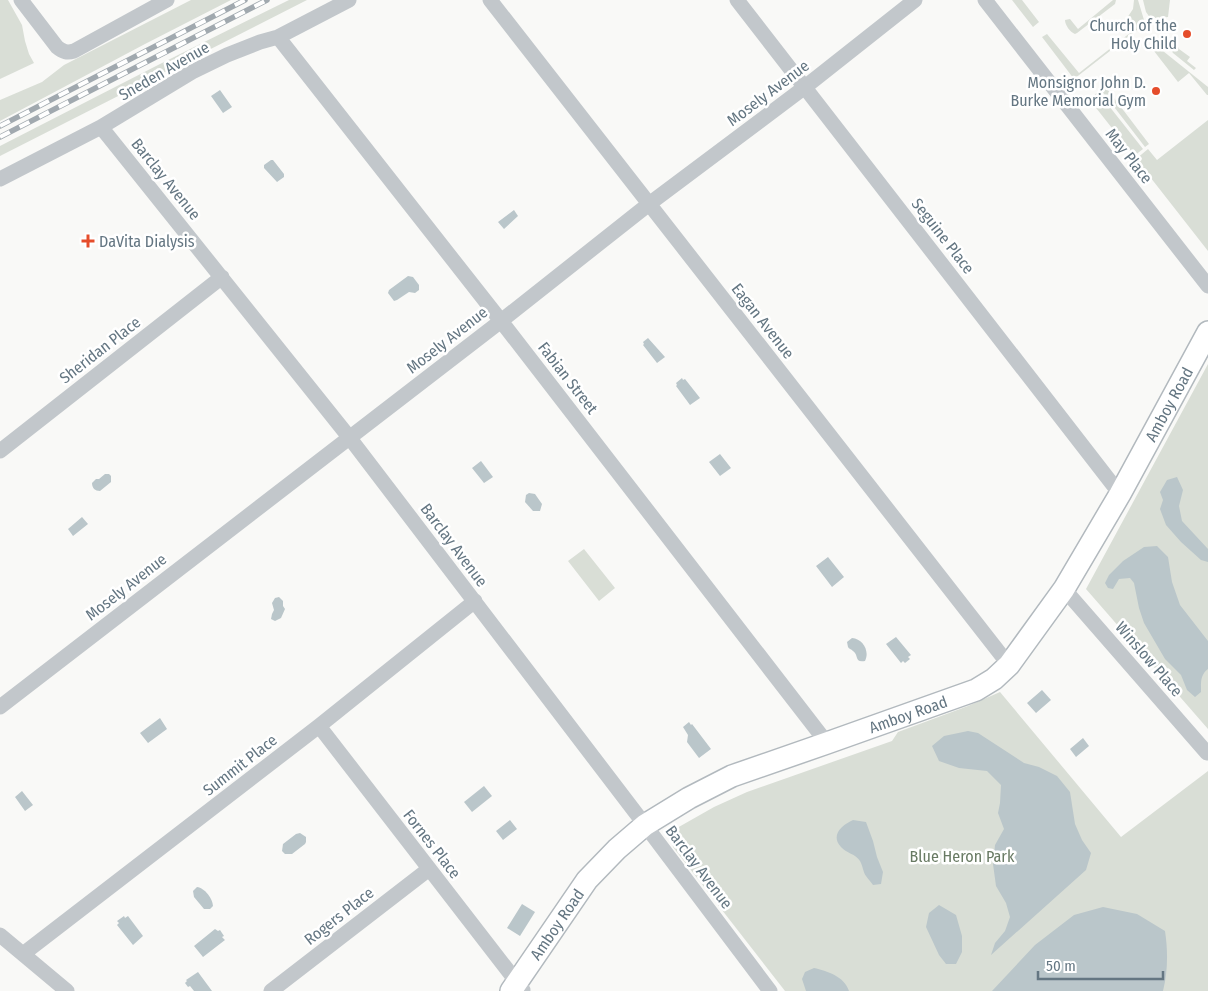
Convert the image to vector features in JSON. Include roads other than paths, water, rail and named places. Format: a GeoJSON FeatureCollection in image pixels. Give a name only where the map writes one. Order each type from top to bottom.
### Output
{"type":"FeatureCollection","features":[{"type":"Feature","properties":{"kind":"main road","name":"Amboy Road"},"geometry":{"type":"LineString","coordinates":[[517,988],[587,880],[646,825],[689,798],[732,776],[976,690],[994,679],[1009,665],[1064,589],[1120,494],[1208,332]]}},
{"type":"Feature","properties":{"kind":"street"},"geometry":{"type":"LineString","coordinates":[[22,0],[56,47],[68,53],[167,0]]}},
{"type":"Feature","properties":{"kind":"street","name":"Sneden Avenue"},"geometry":{"type":"LineString","coordinates":[[0,179],[101,127],[192,72],[227,55],[278,37],[348,0]]}},
{"type":"Feature","properties":{"kind":"street","name":"Eagan Avenue"},"geometry":{"type":"LineString","coordinates":[[490,0],[1009,665]]}},
{"type":"Feature","properties":{"kind":"street","name":"Seguine Place"},"geometry":{"type":"LineString","coordinates":[[737,0],[1120,494]]}},
{"type":"Feature","properties":{"kind":"street","name":"Mosely Avenue"},"geometry":{"type":"LineString","coordinates":[[0,707],[649,204],[805,87],[915,0]]}},
{"type":"Feature","properties":{"kind":"street","name":"May Place"},"geometry":{"type":"LineString","coordinates":[[985,0],[1208,286]]}},
{"type":"Feature","properties":{"kind":"street","name":"Fabian Street"},"geometry":{"type":"LineString","coordinates":[[278,37],[501,320],[827,743]]}},
{"type":"Feature","properties":{"kind":"street","name":"Barclay Avenue"},"geometry":{"type":"LineString","coordinates":[[101,127],[350,437],[770,991]]}},
{"type":"Feature","properties":{"kind":"street","name":"Sheridan Place"},"geometry":{"type":"LineString","coordinates":[[0,451],[222,277]]}},
{"type":"Feature","properties":{"kind":"street","name":"Winslow Place"},"geometry":{"type":"LineString","coordinates":[[1064,589],[1207,752]]}},
{"type":"Feature","properties":{"kind":"street","name":"Summit Place"},"geometry":{"type":"LineString","coordinates":[[23,954],[319,726],[475,601]]}},
{"type":"Feature","properties":{"kind":"street","name":"Fornes Place"},"geometry":{"type":"LineString","coordinates":[[319,726],[429,869],[517,988]]}},
{"type":"Feature","properties":{"kind":"street","name":"Rogers Place"},"geometry":{"type":"LineString","coordinates":[[271,991],[429,869]]}},
{"type":"Feature","properties":{"kind":"street"},"geometry":{"type":"LineString","coordinates":[[0,935],[67,991]]}},
{"type":"Feature","properties":{"kind":"railway"},"geometry":{"type":"LineString","coordinates":[[0,126],[245,0]]}},
{"type":"Feature","properties":{"kind":"railway"},"geometry":{"type":"LineString","coordinates":[[0,137],[267,0]]}},
{"type":"Feature","properties":{"kind":"place","name":"Church of the Holy Child"},"geometry":{"type":"Point","coordinates":[1187,34]}},
{"type":"Feature","properties":{"kind":"place","name":"Monsignor John D. Burke Memorial Gym"},"geometry":{"type":"Point","coordinates":[1156,91]}},
{"type":"Feature","properties":{"kind":"place","name":"DaVita Dialysis"},"geometry":{"type":"Point","coordinates":[88,241]}},
{"type":"Feature","properties":{"kind":"park label","name":"Blue Heron Park"},"geometry":{"type":"Point","coordinates":[962,856]}}]}
